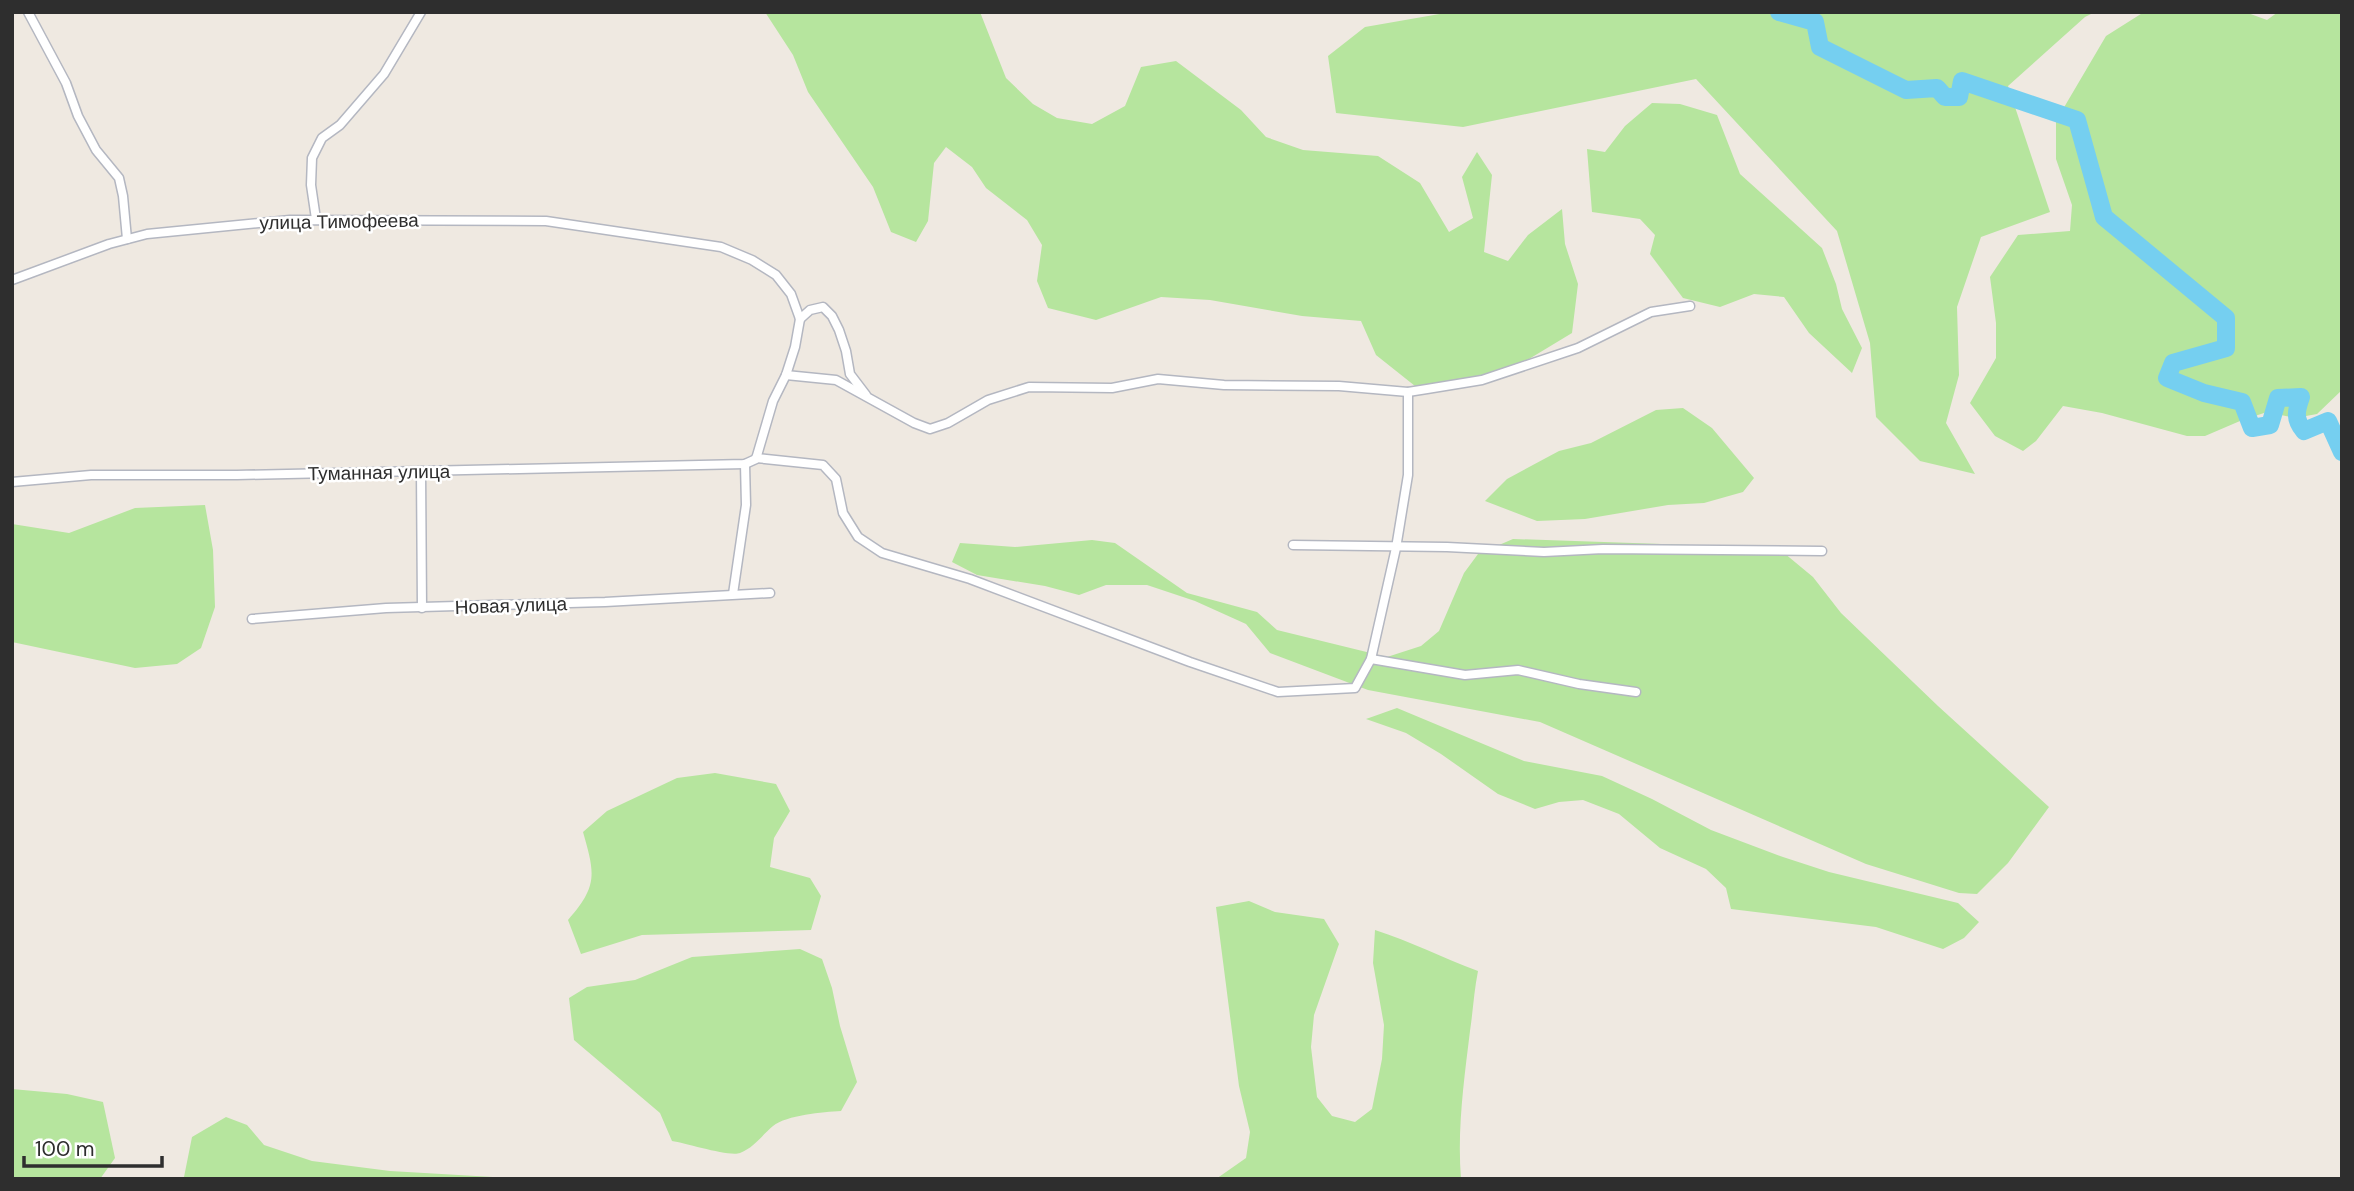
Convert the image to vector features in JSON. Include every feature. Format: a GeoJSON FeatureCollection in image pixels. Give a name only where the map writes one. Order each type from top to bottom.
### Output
{"type":"FeatureCollection","features":[{"type":"Feature","properties":{"kind":"street"},"geometry":{"type":"LineString","coordinates":[[28,12],[66,83],[78,116],[90,138],[119,178],[127,239]]}},
{"type":"Feature","properties":{"kind":"street"},"geometry":{"type":"LineString","coordinates":[[316,219],[311,171],[312,158],[322,138],[347,118],[384,74],[421,12]]}},
{"type":"Feature","properties":{"kind":"street","name":"улица Тимофеева"},"geometry":{"type":"LineString","coordinates":[[12,280],[109,244],[147,234],[316,219],[546,221],[721,247],[752,260],[776,275],[791,294],[800,319]]}},
{"type":"Feature","properties":{"kind":"street"},"geometry":{"type":"LineString","coordinates":[[786,375],[836,380],[930,429],[948,423],[988,400],[1029,387],[1112,388],[1158,379],[1224,385],[1339,386],[1408,392],[1482,380],[1578,348],[1651,312],[1690,306]]}},
{"type":"Feature","properties":{"kind":"street"},"geometry":{"type":"LineString","coordinates":[[756,458],[773,401],[795,348],[800,319],[810,310],[823,307],[832,316],[846,351],[850,374],[868,397]]}},
{"type":"Feature","properties":{"kind":"street"},"geometry":{"type":"LineString","coordinates":[[733,594],[746,505],[745,464],[756,458],[823,465],[836,479],[843,513],[858,537],[882,553],[970,579],[1190,662],[1278,692],[1355,688],[1371,659],[1396,548],[1408,475],[1408,392]]}},
{"type":"Feature","properties":{"kind":"street","name":"Туманная улица"},"geometry":{"type":"LineString","coordinates":[[12,482],[91,475],[237,475],[745,464]]}},
{"type":"Feature","properties":{"kind":"street"},"geometry":{"type":"LineString","coordinates":[[421,471],[422,608]]}},
{"type":"Feature","properties":{"kind":"street"},"geometry":{"type":"LineString","coordinates":[[1293,545],[1447,547],[1544,552],[1822,551]]}},
{"type":"Feature","properties":{"kind":"street","name":"Новая улица"},"geometry":{"type":"LineString","coordinates":[[253,619],[422,608],[771,593]]}},
{"type":"Feature","properties":{"kind":"street"},"geometry":{"type":"LineString","coordinates":[[1371,659],[1465,675],[1518,670],[1579,684],[1636,692]]}},
{"type":"Feature","properties":{"kind":"green space"},"geometry":{"type":"Polygon","coordinates":[[[765,12],[980,12],[1006,78],[1033,104],[1057,118],[1092,124],[1125,106],[1141,67],[1176,61],[1241,110],[1266,137],[1303,150],[1378,156],[1420,183],[1449,232],[1473,218],[1462,177],[1477,152],[1492,175],[1484,252],[1508,261],[1528,235],[1562,209],[1565,244],[1578,284],[1572,333],[1529,359],[1464,388],[1415,386],[1376,355],[1361,321],[1302,316],[1210,300],[1161,297],[1096,320],[1048,308],[1037,281],[1042,245],[1027,220],[986,188],[972,167],[946,147],[934,163],[928,221],[916,242],[891,232],[873,187],[808,92],[793,55],[765,12]]]}},
{"type":"Feature","properties":{"kind":"green space"},"geometry":{"type":"Polygon","coordinates":[[[1451,12],[2095,12],[2085,17],[2008,86],[2050,212],[1981,237],[1957,307],[1959,375],[1946,423],[1975,474],[1920,461],[1876,417],[1870,343],[1837,231],[1696,79],[1463,127],[1336,113],[1328,56],[1365,27],[1451,12]]]}},
{"type":"Feature","properties":{"kind":"green space"},"geometry":{"type":"Polygon","coordinates":[[[2144,12],[2245,12],[2267,20],[2278,12],[2342,12],[2342,390],[2317,414],[2295,418],[2267,412],[2205,436],[2187,436],[2102,413],[2063,406],[2036,441],[2023,451],[1995,436],[1970,403],[1996,358],[1996,323],[1990,277],[2018,235],[2070,231],[2072,205],[2056,159],[2056,121],[2106,36],[2144,12]]]}},
{"type":"Feature","properties":{"kind":"green space"},"geometry":{"type":"Polygon","coordinates":[[[1652,103],[1680,104],[1717,115],[1740,174],[1822,248],[1842,309],[1862,348],[1852,373],[1809,333],[1784,297],[1754,294],[1720,307],[1683,298],[1650,254],[1655,235],[1640,219],[1592,212],[1587,149],[1605,152],[1625,126],[1652,103]]]}},
{"type":"Feature","properties":{"kind":"green space"},"geometry":{"type":"Polygon","coordinates":[[[1683,408],[1712,428],[1754,478],[1743,492],[1704,503],[1668,505],[1585,519],[1537,521],[1485,501],[1507,479],[1559,451],[1591,443],[1656,410],[1683,408]]]}},
{"type":"Feature","properties":{"kind":"green space"},"geometry":{"type":"Polygon","coordinates":[[[205,505],[213,550],[215,607],[201,648],[177,664],[135,668],[12,642],[12,524],[69,533],[135,508],[205,505]]]}},
{"type":"Feature","properties":{"kind":"green space"},"geometry":{"type":"Polygon","coordinates":[[[1513,539],[1778,548],[1813,577],[1841,613],[1938,706],[2049,807],[2008,863],[1977,894],[1959,893],[1866,864],[1540,722],[1368,690],[1270,653],[1246,624],[1195,601],[1147,585],[1106,585],[1079,595],[1045,586],[977,575],[952,562],[960,543],[1015,547],[1092,540],[1115,543],[1187,593],[1257,612],[1277,630],[1387,657],[1421,646],[1439,631],[1464,573],[1478,554],[1513,539]]]}},
{"type":"Feature","properties":{"kind":"green space"},"geometry":{"type":"Polygon","coordinates":[[[1397,708],[1524,761],[1602,776],[1711,830],[1783,857],[1829,872],[1958,903],[1979,922],[1964,938],[1943,949],[1876,927],[1731,909],[1726,888],[1706,869],[1660,848],[1619,814],[1583,800],[1559,802],[1535,809],[1498,794],[1406,733],[1366,719],[1397,708]]]}},
{"type":"Feature","properties":{"kind":"green space"},"geometry":{"type":"Polygon","coordinates":[[[715,773],[776,784],[790,811],[774,838],[770,867],[810,878],[821,896],[811,930],[642,935],[581,954],[568,920],[585,898],[591,879],[590,859],[583,832],[607,811],[677,778],[715,773]]]}},
{"type":"Feature","properties":{"kind":"green space"},"geometry":{"type":"Polygon","coordinates":[[[1249,901],[1275,912],[1324,919],[1339,944],[1314,1015],[1311,1047],[1317,1097],[1332,1116],[1355,1122],[1372,1109],[1382,1059],[1384,1025],[1373,963],[1375,930],[1478,971],[1462,1105],[1461,1179],[1216,1179],[1246,1158],[1250,1132],[1239,1086],[1216,907],[1249,901]]]}},
{"type":"Feature","properties":{"kind":"green space"},"geometry":{"type":"Polygon","coordinates":[[[800,949],[822,959],[857,1082],[841,1111],[806,1115],[779,1122],[750,1148],[740,1153],[672,1141],[660,1113],[574,1040],[569,998],[587,987],[635,980],[692,957],[800,949]]]}},
{"type":"Feature","properties":{"kind":"green space"},"geometry":{"type":"Polygon","coordinates":[[[12,1089],[67,1094],[103,1102],[115,1158],[100,1179],[12,1179],[12,1089]]]}},
{"type":"Feature","properties":{"kind":"green space"},"geometry":{"type":"Polygon","coordinates":[[[226,1117],[247,1125],[264,1145],[312,1161],[390,1171],[529,1179],[187,1179],[184,1177],[192,1137],[226,1117]]]}},
{"type":"Feature","properties":{"kind":"waterway"},"geometry":{"type":"LineString","coordinates":[[1779,12],[1815,22],[1820,47],[1906,90],[1937,88],[1945,97],[1959,97],[1962,81],[2077,120],[2104,217],[2226,318],[2226,348],[2173,363],[2167,378],[2204,393],[2242,402],[2252,428],[2270,425],[2278,398],[2301,397],[2297,415],[2304,431],[2328,421],[2342,452]]}}]}
